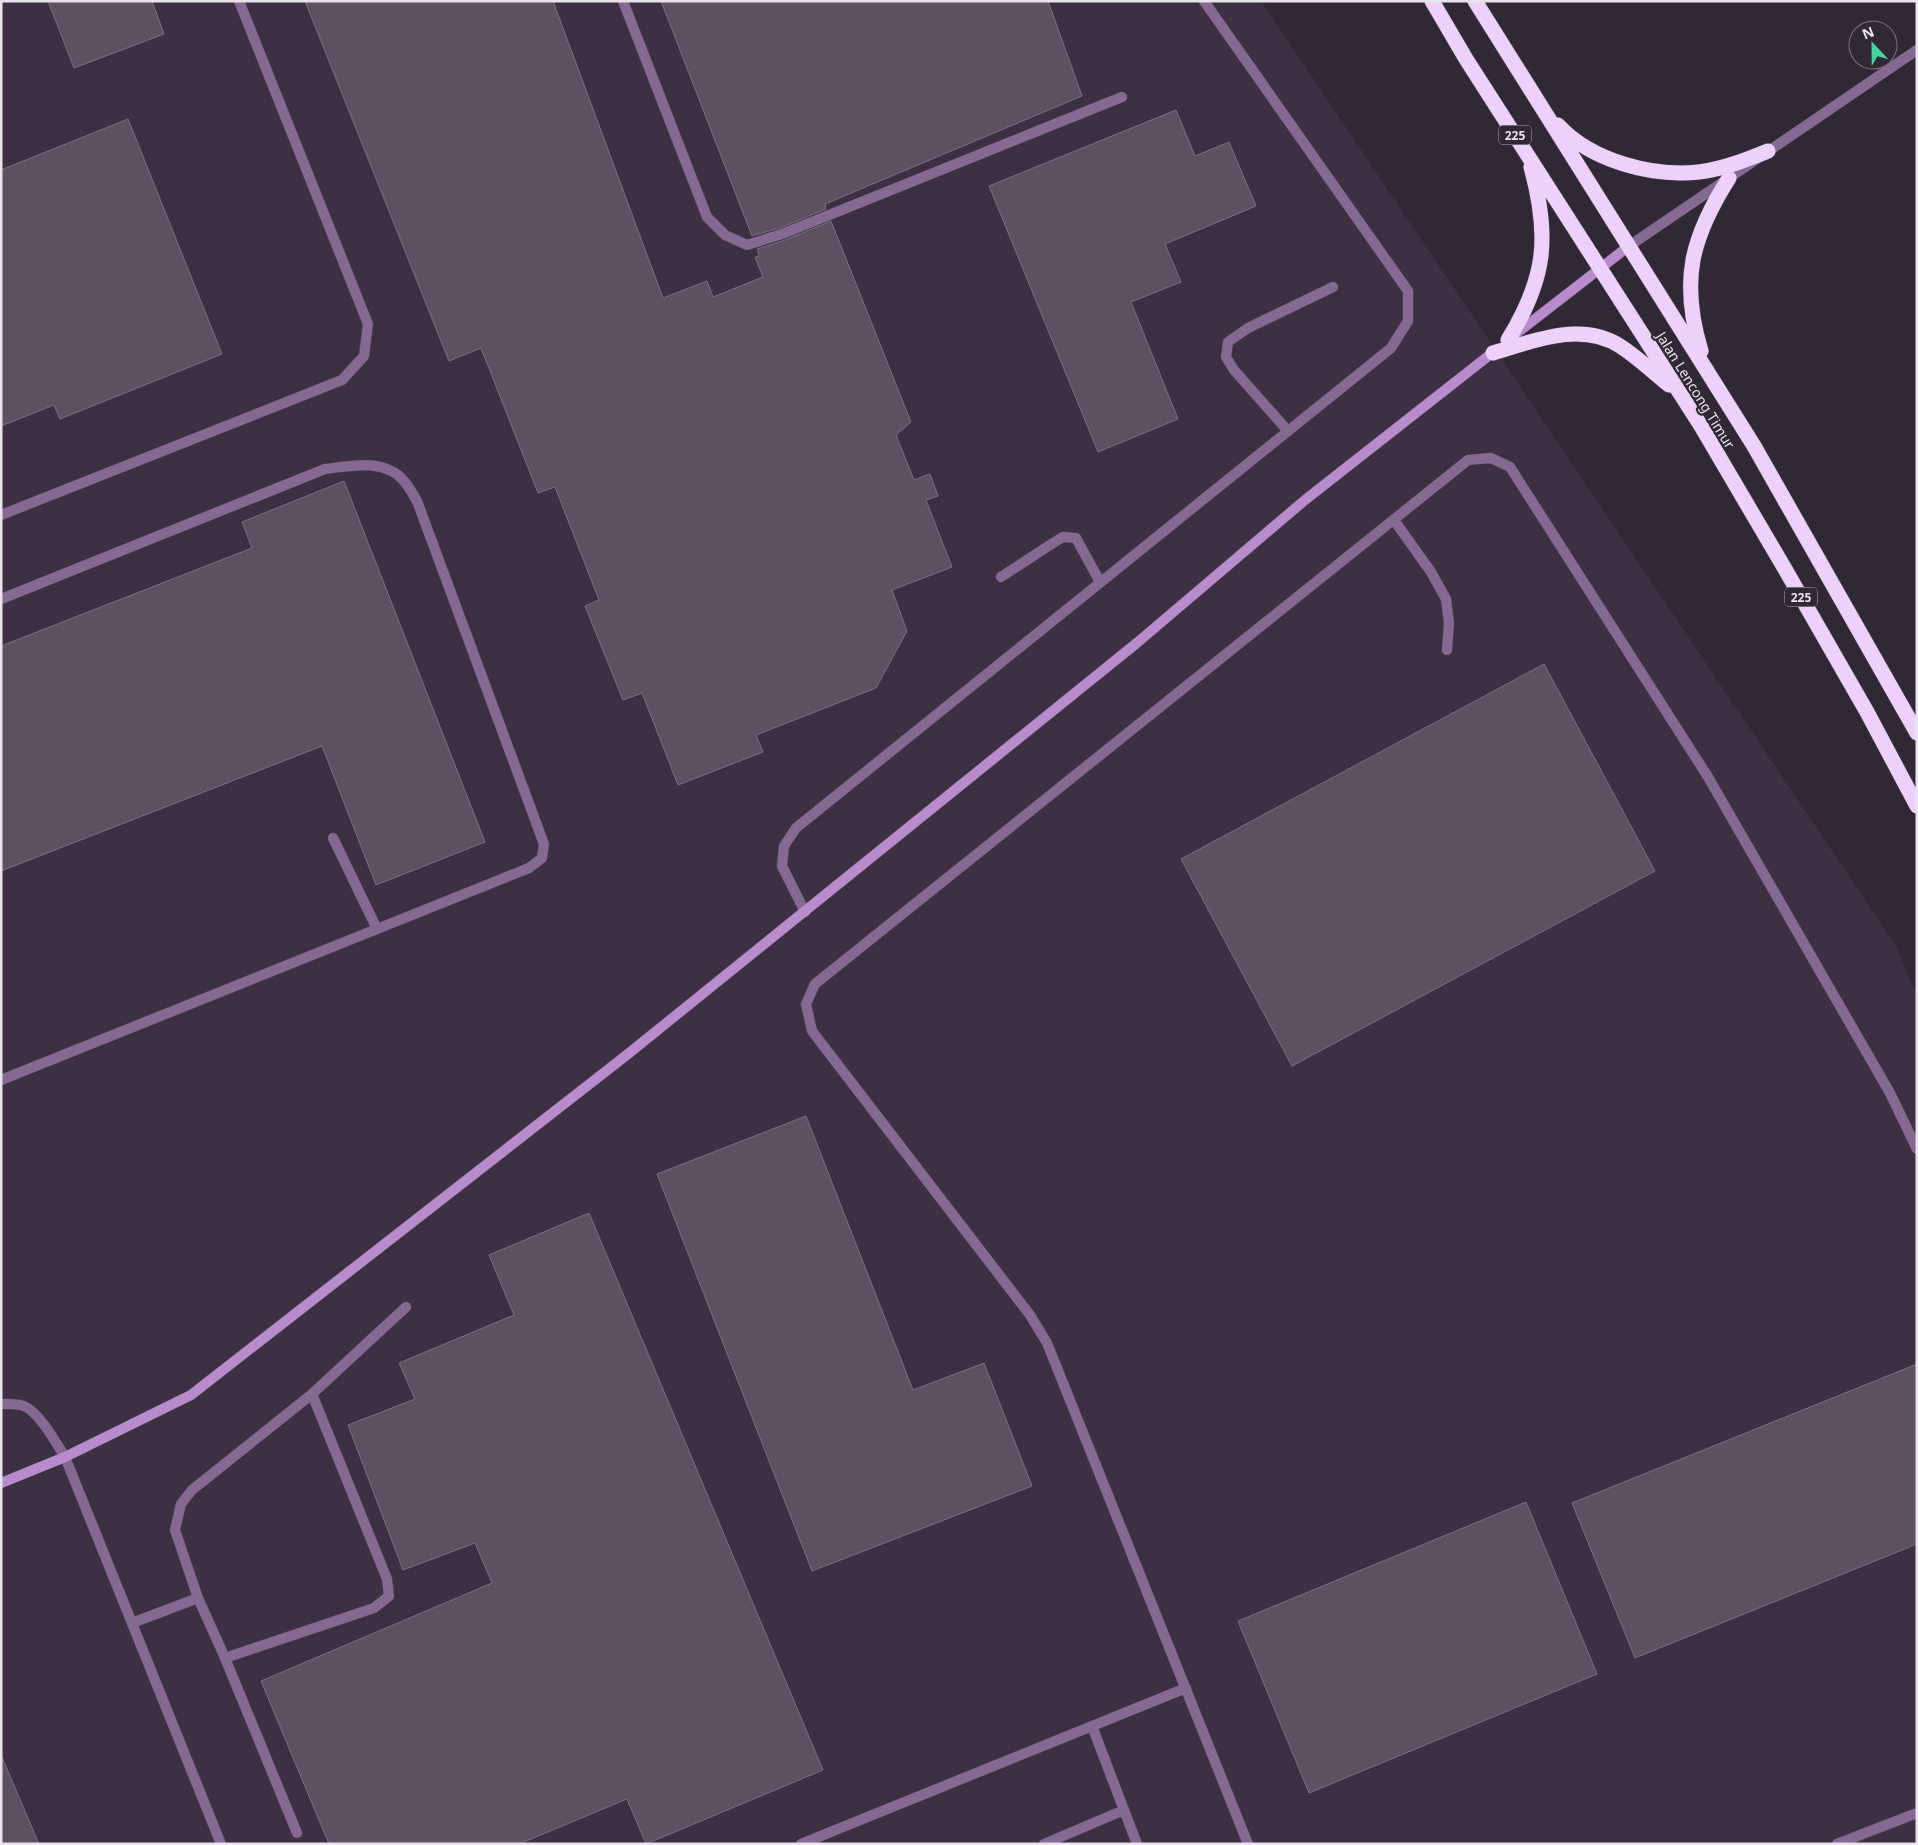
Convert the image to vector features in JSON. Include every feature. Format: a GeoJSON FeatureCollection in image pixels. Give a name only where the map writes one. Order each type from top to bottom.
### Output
{"type":"FeatureCollection","features":[{"type":"Feature","properties":{"kind":"highway","name":"Jalan Lencong Timur"},"geometry":{"type":"LineString","coordinates":[[1432,1],[1701,426],[1786,569],[1867,712],[1917,806]]}},
{"type":"Feature","properties":{"kind":"highway","name":"Jalan Lencong Timur"},"geometry":{"type":"LineString","coordinates":[[1475,1],[1754,446],[1917,733]]}},
{"type":"Feature","properties":{"kind":"highway"},"geometry":{"type":"LineString","coordinates":[[1540,105],[1564,132],[1594,152],[1628,166],[1663,172],[1699,172],[1735,165],[1768,151]]}},
{"type":"Feature","properties":{"kind":"highway"},"geometry":{"type":"LineString","coordinates":[[1508,340],[1525,312],[1536,282],[1542,250],[1542,218],[1528,154]]}},
{"type":"Feature","properties":{"kind":"highway"},"geometry":{"type":"LineString","coordinates":[[1707,370],[1690,304],[1691,270],[1698,238],[1711,206],[1729,178]]}},
{"type":"Feature","properties":{"kind":"highway"},"geometry":{"type":"LineString","coordinates":[[1493,353],[1556,336],[1581,333],[1601,337],[1620,346],[1678,392]]}},
{"type":"Feature","properties":{"kind":"street"},"geometry":{"type":"LineString","coordinates":[[1,515],[342,380],[364,356],[368,324],[239,1]]}},
{"type":"Feature","properties":{"kind":"street"},"geometry":{"type":"LineString","coordinates":[[623,1],[707,216],[725,235],[747,245],[782,234],[1122,97]]}},
{"type":"Feature","properties":{"kind":"street"},"geometry":{"type":"LineString","coordinates":[[805,912],[782,866],[784,846],[796,828],[1390,348],[1408,321],[1408,291],[1204,1]]}},
{"type":"Feature","properties":{"kind":"street"},"geometry":{"type":"LineString","coordinates":[[1,1483],[65,1458],[191,1395],[612,1066],[805,912],[1138,642],[1305,500],[1600,267],[1917,50]]}},
{"type":"Feature","properties":{"kind":"street"},"geometry":{"type":"LineString","coordinates":[[1288,431],[1234,370],[1226,357],[1228,342],[1248,328],[1333,286]]}},
{"type":"Feature","properties":{"kind":"street"},"geometry":{"type":"LineString","coordinates":[[1248,1844],[1047,1343],[1030,1315],[812,1031],[806,1004],[815,984],[1468,460],[1491,458],[1510,467],[1708,777],[1890,1093],[1917,1149]]}},
{"type":"Feature","properties":{"kind":"street"},"geometry":{"type":"LineString","coordinates":[[1,599],[325,469],[360,464],[383,467],[402,479],[417,501],[544,844],[542,858],[529,868],[1,1080]]}},
{"type":"Feature","properties":{"kind":"street"},"geometry":{"type":"LineString","coordinates":[[1394,520],[1431,572],[1446,599],[1449,623],[1447,650]]}},
{"type":"Feature","properties":{"kind":"street"},"geometry":{"type":"LineString","coordinates":[[1001,577],[1063,537],[1076,538],[1100,582]]}},
{"type":"Feature","properties":{"kind":"street"},"geometry":{"type":"LineString","coordinates":[[333,838],[377,929]]}},
{"type":"Feature","properties":{"kind":"street"},"geometry":{"type":"LineString","coordinates":[[297,1833],[225,1658],[198,1598],[176,1530],[181,1504],[192,1490],[312,1394],[406,1307]]}},
{"type":"Feature","properties":{"kind":"street"},"geometry":{"type":"LineString","coordinates":[[225,1658],[374,1608],[389,1596],[387,1579],[312,1394]]}},
{"type":"Feature","properties":{"kind":"street"},"geometry":{"type":"LineString","coordinates":[[1,1404],[10,1403],[24,1406],[35,1413],[65,1458],[221,1844]]}},
{"type":"Feature","properties":{"kind":"street"},"geometry":{"type":"LineString","coordinates":[[132,1623],[198,1598]]}},
{"type":"Feature","properties":{"kind":"street"},"geometry":{"type":"LineString","coordinates":[[801,1844],[1186,1688]]}},
{"type":"Feature","properties":{"kind":"street"},"geometry":{"type":"LineString","coordinates":[[1092,1726],[1137,1844]]}},
{"type":"Feature","properties":{"kind":"street"},"geometry":{"type":"LineString","coordinates":[[1044,1844],[1124,1810]]}},
{"type":"Feature","properties":{"kind":"street"},"geometry":{"type":"LineString","coordinates":[[1838,1844],[1917,1813]]}},
{"type":"Feature","properties":{"kind":"shaded area"},"geometry":{"type":"Polygon","coordinates":[[[1,1],[1261,1],[1896,946],[1917,996],[1917,1844],[1,1844],[1,1]]]}},
{"type":"Feature","properties":{"kind":"building"},"geometry":{"type":"Polygon","coordinates":[[[48,1],[152,1],[164,34],[74,68],[48,1]]]}},
{"type":"Feature","properties":{"kind":"building"},"geometry":{"type":"Polygon","coordinates":[[[305,1],[553,1],[663,298],[707,281],[713,297],[763,277],[755,257],[759,256],[757,249],[831,221],[911,422],[896,435],[914,480],[930,474],[938,496],[926,500],[952,567],[892,590],[907,631],[876,688],[756,735],[763,752],[678,785],[642,693],[623,700],[585,606],[599,600],[555,487],[538,493],[481,348],[449,361],[305,1]]]}},
{"type":"Feature","properties":{"kind":"building"},"geometry":{"type":"Polygon","coordinates":[[[661,1],[1048,1],[1082,96],[825,204],[826,209],[780,228],[752,236],[661,1]]]}},
{"type":"Feature","properties":{"kind":"building"},"geometry":{"type":"Polygon","coordinates":[[[1176,110],[1195,156],[1229,142],[1256,206],[1165,244],[1181,282],[1131,302],[1178,419],[1098,452],[989,186],[1176,110]]]}},
{"type":"Feature","properties":{"kind":"building"},"geometry":{"type":"Polygon","coordinates":[[[128,119],[222,354],[60,419],[54,405],[1,426],[1,170],[128,119]]]}},
{"type":"Feature","properties":{"kind":"building"},"geometry":{"type":"Polygon","coordinates":[[[344,481],[485,842],[376,885],[322,746],[1,871],[1,646],[252,548],[242,522],[344,481]]]}},
{"type":"Feature","properties":{"kind":"building"},"geometry":{"type":"Polygon","coordinates":[[[1544,664],[1655,871],[1292,1066],[1181,859],[1544,664]]]}},
{"type":"Feature","properties":{"kind":"building"},"geometry":{"type":"Polygon","coordinates":[[[806,1116],[913,1390],[984,1363],[1032,1486],[812,1571],[657,1174],[806,1116]]]}},
{"type":"Feature","properties":{"kind":"building"},"geometry":{"type":"Polygon","coordinates":[[[589,1213],[823,1770],[646,1844],[627,1799],[519,1844],[329,1844],[261,1681],[492,1583],[475,1543],[403,1570],[348,1425],[415,1399],[399,1363],[514,1315],[489,1255],[589,1213]]]}},
{"type":"Feature","properties":{"kind":"building"},"geometry":{"type":"Polygon","coordinates":[[[1917,1364],[1917,1544],[1635,1658],[1572,1503],[1917,1364]]]}},
{"type":"Feature","properties":{"kind":"building"},"geometry":{"type":"Polygon","coordinates":[[[1526,1502],[1597,1674],[1309,1793],[1238,1621],[1526,1502]]]}},
{"type":"Feature","properties":{"kind":"building"},"geometry":{"type":"Polygon","coordinates":[[[1,1755],[39,1844],[1,1844],[1,1755]]]}}]}
